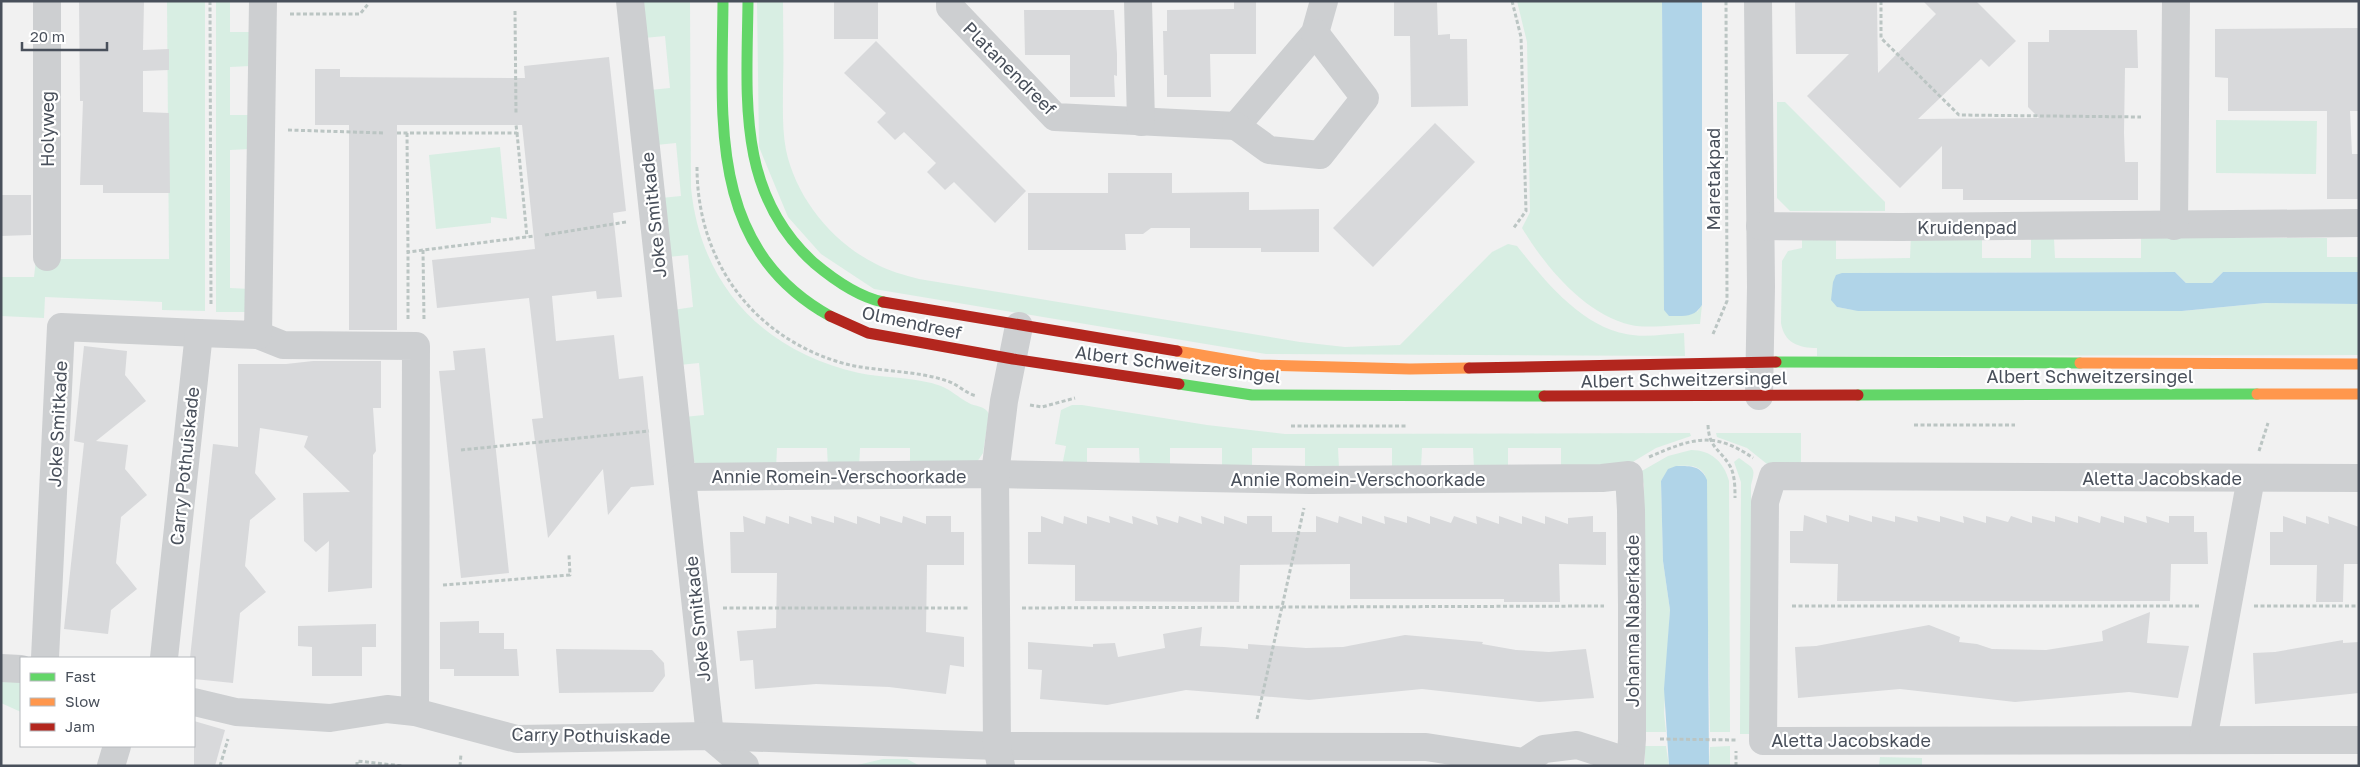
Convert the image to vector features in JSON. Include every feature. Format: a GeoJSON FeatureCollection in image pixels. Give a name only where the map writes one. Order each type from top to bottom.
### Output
{"type":"FeatureCollection","features":[{"type":"Feature","properties":{"kind":"street","name":"Holyweg"},"geometry":{"type":"LineString","coordinates":[[46,1],[47,257]]}},
{"type":"Feature","properties":{"kind":"street","name":"Joke Smitkade"},"geometry":{"type":"LineString","coordinates":[[630,1],[652,217],[710,736]]}},
{"type":"Feature","properties":{"kind":"street","name":"Olmendreef"},"geometry":{"type":"LineString","coordinates":[[723,1],[722,122],[729,179],[745,227],[762,256],[783,281],[808,304],[844,324],[894,339],[1013,360]]}},
{"type":"Feature","properties":{"kind":"street","name":"Olmendreef"},"geometry":{"type":"LineString","coordinates":[[748,1],[748,113],[750,146],[757,180],[768,206],[786,234],[826,274],[880,302],[1019,326]]}},
{"type":"Feature","properties":{"kind":"street","name":"Platanendreef"},"geometry":{"type":"LineString","coordinates":[[950,1],[950,7],[1055,117],[1236,126]]}},
{"type":"Feature","properties":{"kind":"street"},"geometry":{"type":"LineString","coordinates":[[1138,1],[1141,122]]}},
{"type":"Feature","properties":{"kind":"street"},"geometry":{"type":"LineString","coordinates":[[1315,33],[1365,98],[1320,155],[1270,150],[1236,126],[1315,33],[1324,1]]}},
{"type":"Feature","properties":{"kind":"street"},"geometry":{"type":"LineString","coordinates":[[1758,1],[1759,396]]}},
{"type":"Feature","properties":{"kind":"street"},"geometry":{"type":"LineString","coordinates":[[2174,226],[2176,1]]}},
{"type":"Feature","properties":{"kind":"street"},"geometry":{"type":"LineString","coordinates":[[258,335],[263,7]]}},
{"type":"Feature","properties":{"kind":"street","name":"Kruidenpad"},"geometry":{"type":"LineString","coordinates":[[1760,226],[1901,228],[2359,223]]}},
{"type":"Feature","properties":{"kind":"street"},"geometry":{"type":"LineString","coordinates":[[999,756],[995,474],[1002,416],[1019,326]]}},
{"type":"Feature","properties":{"kind":"street","name":"Albert Schweitzersingel"},"geometry":{"type":"LineString","coordinates":[[1019,326],[1259,365],[1410,369],[1759,362],[2359,364]]}},
{"type":"Feature","properties":{"kind":"street","name":"Joke Smitkade"},"geometry":{"type":"LineString","coordinates":[[45,657],[62,327],[205,334]]}},
{"type":"Feature","properties":{"kind":"street"},"geometry":{"type":"LineString","coordinates":[[205,334],[258,335],[283,345],[412,336],[415,712]]}},
{"type":"Feature","properties":{"kind":"street","name":"Carry Pothuiskade"},"geometry":{"type":"LineString","coordinates":[[164,657],[205,334]]}},
{"type":"Feature","properties":{"kind":"street","name":"Albert Schweitzersingel"},"geometry":{"type":"LineString","coordinates":[[1013,360],[1252,395],[1424,397],[2359,394]]}},
{"type":"Feature","properties":{"kind":"street","name":"Annie Romein-Verschoorkade"},"geometry":{"type":"LineString","coordinates":[[682,477],[995,474],[1310,480],[1602,478],[1628,475]]}},
{"type":"Feature","properties":{"kind":"street","name":"Johanna Naberkade"},"geometry":{"type":"LineString","coordinates":[[1628,475],[1631,510],[1632,606],[1632,740],[1630,764]]}},
{"type":"Feature","properties":{"kind":"street","name":"Aletta Jacobskade"},"geometry":{"type":"LineString","coordinates":[[2359,478],[1773,476],[1765,502],[1763,741],[2359,740]]}},
{"type":"Feature","properties":{"kind":"street","name":"Aletta Jacobskade"},"geometry":{"type":"LineString","coordinates":[[2203,740],[2251,478]]}},
{"type":"Feature","properties":{"kind":"street"},"geometry":{"type":"LineString","coordinates":[[1,668],[20,669]]}},
{"type":"Feature","properties":{"kind":"street","name":"Carry Pothuiskade"},"geometry":{"type":"LineString","coordinates":[[195,702],[236,712],[330,718],[387,709],[415,712],[517,738],[710,736]]}},
{"type":"Feature","properties":{"kind":"street"},"geometry":{"type":"LineString","coordinates":[[710,736],[999,756],[1251,745],[1426,747],[1525,764],[1544,749],[1576,744],[1630,764]]}},
{"type":"Feature","properties":{"kind":"street"},"geometry":{"type":"LineString","coordinates":[[710,736],[745,766]]}},
{"type":"Feature","properties":{"kind":"street"},"geometry":{"type":"LineString","coordinates":[[111,766],[117,747]]}},
{"type":"Feature","properties":{"kind":"path"},"geometry":{"type":"LineString","coordinates":[[205,334],[210,1]]}},
{"type":"Feature","properties":{"kind":"path"},"geometry":{"type":"LineString","coordinates":[[1512,1],[1521,37],[1526,211],[1512,229]]}},
{"type":"Feature","properties":{"kind":"path","name":"Maretakpad"},"geometry":{"type":"LineString","coordinates":[[1712,337],[1727,301],[1726,1]]}},
{"type":"Feature","properties":{"kind":"path"},"geometry":{"type":"LineString","coordinates":[[1881,1],[1881,38],[1959,115],[2141,117]]}},
{"type":"Feature","properties":{"kind":"path"},"geometry":{"type":"LineString","coordinates":[[263,7],[360,14],[369,3]]}},
{"type":"Feature","properties":{"kind":"path"},"geometry":{"type":"LineString","coordinates":[[515,11],[516,113]]}},
{"type":"Feature","properties":{"kind":"path"},"geometry":{"type":"LineString","coordinates":[[516,125],[527,237]]}},
{"type":"Feature","properties":{"kind":"path"},"geometry":{"type":"LineString","coordinates":[[315,131],[384,132]]}},
{"type":"Feature","properties":{"kind":"path"},"geometry":{"type":"LineString","coordinates":[[397,133],[516,134]]}},
{"type":"Feature","properties":{"kind":"path"},"geometry":{"type":"LineString","coordinates":[[408,133],[408,252],[412,336],[424,332],[423,250]]}},
{"type":"Feature","properties":{"kind":"path"},"geometry":{"type":"LineString","coordinates":[[545,235],[652,217]]}},
{"type":"Feature","properties":{"kind":"path"},"geometry":{"type":"LineString","coordinates":[[408,252],[534,236]]}},
{"type":"Feature","properties":{"kind":"path"},"geometry":{"type":"LineString","coordinates":[[1709,427],[1709,439],[1731,468],[1736,485],[1736,505]]}},
{"type":"Feature","properties":{"kind":"path"},"geometry":{"type":"LineString","coordinates":[[460,450],[676,428]]}},
{"type":"Feature","properties":{"kind":"path"},"geometry":{"type":"LineString","coordinates":[[1628,475],[1642,460],[1689,441],[1709,439],[1738,447],[1758,461],[1773,476]]}},
{"type":"Feature","properties":{"kind":"path"},"geometry":{"type":"LineString","coordinates":[[1251,745],[1310,480]]}},
{"type":"Feature","properties":{"kind":"path"},"geometry":{"type":"LineString","coordinates":[[415,587],[570,574],[569,555]]}},
{"type":"Feature","properties":{"kind":"path"},"geometry":{"type":"LineString","coordinates":[[697,612],[730,606],[996,609],[1632,606]]}},
{"type":"Feature","properties":{"kind":"path"},"geometry":{"type":"LineString","coordinates":[[1764,606],[2359,606]]}},
{"type":"Feature","properties":{"kind":"path"},"geometry":{"type":"LineString","coordinates":[[1736,730],[1736,766]]}},
{"type":"Feature","properties":{"kind":"path"},"geometry":{"type":"LineString","coordinates":[[1657,739],[1715,740]]}},
{"type":"Feature","properties":{"kind":"path"},"geometry":{"type":"LineString","coordinates":[[356,766],[357,761],[404,766]]}},
{"type":"Feature","properties":{"kind":"green space"},"geometry":{"type":"Polygon","coordinates":[[[167,1],[205,1],[205,311],[162,310],[162,302],[45,297],[44,318],[1,316],[1,277],[34,277],[36,259],[169,259],[167,1]]]}},
{"type":"Feature","properties":{"kind":"green space"},"geometry":{"type":"Polygon","coordinates":[[[216,1],[230,1],[230,32],[250,32],[250,66],[230,67],[230,115],[250,115],[250,149],[230,150],[230,288],[250,289],[245,312],[216,312],[216,1]]]}},
{"type":"Feature","properties":{"kind":"green space"},"geometry":{"type":"Polygon","coordinates":[[[641,1],[690,1],[691,188],[697,223],[708,255],[723,284],[743,309],[766,331],[794,349],[825,363],[859,373],[932,383],[948,389],[970,404],[985,409],[989,414],[983,453],[975,465],[910,468],[910,448],[860,448],[859,468],[828,468],[827,448],[777,448],[776,468],[696,464],[691,458],[684,417],[704,415],[699,363],[679,365],[673,310],[693,307],[688,255],[668,257],[661,198],[681,196],[676,143],[656,145],[650,90],[670,88],[665,36],[644,38],[641,1]]]}},
{"type":"Feature","properties":{"kind":"green space"},"geometry":{"type":"Polygon","coordinates":[[[757,1],[783,1],[784,134],[786,150],[798,185],[819,217],[845,244],[860,255],[891,271],[919,279],[1300,342],[1345,347],[1400,345],[1492,252],[1508,244],[1517,246],[1551,287],[1579,312],[1594,322],[1610,329],[1633,335],[1648,336],[1684,333],[1685,356],[1266,354],[874,289],[821,254],[788,217],[759,147],[757,1]]]}},
{"type":"Feature","properties":{"kind":"green space"},"geometry":{"type":"Polygon","coordinates":[[[1517,1],[1662,1],[1663,82],[1697,312],[1702,305],[1700,324],[1638,326],[1614,319],[1597,311],[1568,287],[1554,272],[1531,243],[1522,228],[1530,212],[1527,42],[1517,1]]]}},
{"type":"Feature","properties":{"kind":"green space"},"geometry":{"type":"Polygon","coordinates":[[[1777,102],[1785,102],[1885,202],[1885,211],[1790,211],[1777,198],[1777,102]]]}},
{"type":"Feature","properties":{"kind":"green space"},"geometry":{"type":"Polygon","coordinates":[[[2216,120],[2317,121],[2316,174],[2216,173],[2216,120]]]}},
{"type":"Feature","properties":{"kind":"green space"},"geometry":{"type":"Polygon","coordinates":[[[500,147],[507,219],[491,217],[491,223],[436,229],[429,155],[500,147]]]}},
{"type":"Feature","properties":{"kind":"green space"},"geometry":{"type":"Polygon","coordinates":[[[1911,234],[1982,235],[1982,258],[2031,258],[2031,239],[2054,239],[2055,258],[2141,258],[2141,238],[2327,238],[2327,257],[2359,257],[2359,272],[2223,272],[2212,283],[2186,283],[2175,272],[1842,273],[1837,307],[1853,310],[2182,311],[2265,303],[2359,304],[2359,355],[1817,356],[1817,348],[1804,347],[1789,340],[1781,323],[1782,261],[1788,251],[1802,248],[1802,239],[1836,239],[1836,259],[1910,258],[1911,234]]]}},
{"type":"Feature","properties":{"kind":"green space"},"geometry":{"type":"Polygon","coordinates":[[[1072,405],[1207,425],[1285,434],[1690,433],[1691,436],[1656,448],[1621,469],[1561,469],[1561,448],[1508,448],[1508,468],[1474,468],[1473,448],[1422,448],[1421,468],[1392,468],[1392,448],[1338,448],[1339,468],[1305,468],[1305,448],[1252,448],[1252,468],[1222,468],[1222,448],[1170,448],[1170,468],[1140,468],[1139,448],[1087,448],[1087,468],[1062,466],[1066,446],[1055,444],[1061,410],[1072,405]]]}},
{"type":"Feature","properties":{"kind":"green space"},"geometry":{"type":"Polygon","coordinates":[[[1716,433],[1801,433],[1801,468],[1767,464],[1747,448],[1717,437],[1716,433]]]}},
{"type":"Feature","properties":{"kind":"green space"},"geometry":{"type":"Polygon","coordinates":[[[1691,450],[1705,452],[1716,458],[1724,468],[1729,481],[1730,732],[1710,732],[1705,475],[1696,467],[1676,466],[1661,481],[1663,561],[1670,610],[1664,713],[1666,732],[1645,732],[1644,485],[1640,472],[1668,456],[1691,450]]]}},
{"type":"Feature","properties":{"kind":"green space"},"geometry":{"type":"Polygon","coordinates":[[[1739,458],[1751,467],[1753,471],[1751,485],[1751,734],[1740,734],[1741,482],[1734,462],[1739,458]]]}},
{"type":"Feature","properties":{"kind":"green space"},"geometry":{"type":"Polygon","coordinates":[[[1,677],[20,678],[20,712],[1,703],[1,677]]]}},
{"type":"Feature","properties":{"kind":"green space"},"geometry":{"type":"Polygon","coordinates":[[[1645,746],[1666,746],[1669,766],[1645,766],[1645,746]]]}},
{"type":"Feature","properties":{"kind":"green space"},"geometry":{"type":"Polygon","coordinates":[[[1730,746],[1730,766],[1709,766],[1710,747],[1730,746]]]}},
{"type":"Feature","properties":{"kind":"green space"},"geometry":{"type":"Polygon","coordinates":[[[1880,757],[1922,758],[1922,766],[1879,766],[1880,757]]]}},
{"type":"Feature","properties":{"kind":"green space"},"geometry":{"type":"Polygon","coordinates":[[[883,759],[907,759],[920,766],[853,766],[883,759]]]}},
{"type":"Feature","properties":{"kind":"water"},"geometry":{"type":"Polygon","coordinates":[[[1662,1],[1702,1],[1702,305],[1692,314],[1683,316],[1669,316],[1664,310],[1662,1]]]}},
{"type":"Feature","properties":{"kind":"water"},"geometry":{"type":"Polygon","coordinates":[[[2175,272],[2186,283],[2212,283],[2223,272],[2359,272],[2359,304],[2265,303],[2182,311],[1858,311],[1837,307],[1831,300],[1833,282],[1836,275],[1842,273],[2175,272]]]}},
{"type":"Feature","properties":{"kind":"water"},"geometry":{"type":"Polygon","coordinates":[[[1676,466],[1695,467],[1702,471],[1707,480],[1709,766],[1669,766],[1664,689],[1670,610],[1663,561],[1661,481],[1668,469],[1676,466]]]}},
{"type":"Feature","properties":{"kind":"building"},"geometry":{"type":"Polygon","coordinates":[[[79,1],[144,1],[143,50],[169,49],[169,70],[143,71],[143,112],[169,113],[170,193],[103,193],[103,185],[80,185],[83,101],[80,101],[79,1]]]}},
{"type":"Feature","properties":{"kind":"building"},"geometry":{"type":"Polygon","coordinates":[[[834,1],[878,1],[878,39],[834,39],[834,1]]]}},
{"type":"Feature","properties":{"kind":"building"},"geometry":{"type":"Polygon","coordinates":[[[1234,1],[1256,1],[1256,54],[1210,54],[1211,97],[1167,97],[1167,75],[1164,75],[1163,31],[1167,31],[1167,10],[1234,9],[1234,1]]]}},
{"type":"Feature","properties":{"kind":"building"},"geometry":{"type":"Polygon","coordinates":[[[1394,1],[1437,1],[1438,35],[1450,34],[1450,39],[1467,39],[1468,106],[1411,107],[1410,36],[1394,36],[1394,1]]]}},
{"type":"Feature","properties":{"kind":"building"},"geometry":{"type":"Polygon","coordinates":[[[1795,1],[1877,1],[1878,73],[1936,14],[1923,1],[1976,1],[2016,41],[1989,67],[1981,59],[1918,119],[2039,118],[2028,107],[2028,42],[2049,42],[2049,30],[2137,30],[2138,68],[2125,68],[2124,133],[2125,162],[2138,162],[2138,200],[1963,200],[1963,189],[1942,189],[1942,146],[1900,188],[1807,96],[1849,54],[1796,54],[1795,1]]]}},
{"type":"Feature","properties":{"kind":"building"},"geometry":{"type":"Polygon","coordinates":[[[1024,10],[1114,10],[1117,54],[1117,76],[1114,75],[1115,97],[1070,97],[1070,55],[1025,55],[1024,10]]]}},
{"type":"Feature","properties":{"kind":"building"},"geometry":{"type":"Polygon","coordinates":[[[2359,28],[2359,111],[2350,111],[2352,154],[2359,154],[2359,199],[2327,199],[2327,111],[2228,111],[2228,78],[2215,77],[2215,29],[2359,28]]]}},
{"type":"Feature","properties":{"kind":"building"},"geometry":{"type":"Polygon","coordinates":[[[876,41],[1026,191],[995,223],[954,182],[945,190],[927,172],[936,163],[904,132],[895,140],[877,122],[886,113],[844,73],[876,41]]]}},
{"type":"Feature","properties":{"kind":"building"},"geometry":{"type":"Polygon","coordinates":[[[609,57],[626,211],[613,213],[622,297],[597,299],[596,291],[552,296],[556,341],[614,335],[619,379],[643,376],[654,485],[631,487],[608,515],[603,469],[548,538],[532,419],[543,418],[529,298],[437,308],[432,260],[535,249],[522,125],[397,125],[397,330],[349,330],[349,125],[315,125],[315,69],[340,69],[340,77],[525,78],[524,66],[609,57]]]}},
{"type":"Feature","properties":{"kind":"building"},"geometry":{"type":"Polygon","coordinates":[[[1435,123],[1475,162],[1373,267],[1333,228],[1435,123]]]}},
{"type":"Feature","properties":{"kind":"building"},"geometry":{"type":"Polygon","coordinates":[[[1108,173],[1172,173],[1172,193],[1249,192],[1249,210],[1319,209],[1319,252],[1261,252],[1261,248],[1190,248],[1190,228],[1151,228],[1143,234],[1125,234],[1126,250],[1028,250],[1028,193],[1108,193],[1108,173]]]}},
{"type":"Feature","properties":{"kind":"building"},"geometry":{"type":"Polygon","coordinates":[[[1,195],[31,195],[31,235],[1,236],[1,195]]]}},
{"type":"Feature","properties":{"kind":"building"},"geometry":{"type":"Polygon","coordinates":[[[84,346],[127,351],[125,375],[146,401],[96,441],[128,445],[125,469],[147,495],[121,517],[116,563],[137,589],[111,610],[108,634],[64,629],[84,443],[74,441],[84,346]]]}},
{"type":"Feature","properties":{"kind":"building"},"geometry":{"type":"Polygon","coordinates":[[[485,348],[509,573],[461,578],[439,371],[455,370],[453,351],[485,348]]]}},
{"type":"Feature","properties":{"kind":"building"},"geometry":{"type":"Polygon","coordinates":[[[313,361],[381,361],[381,408],[373,408],[376,451],[373,455],[372,588],[328,592],[329,541],[316,552],[304,541],[303,493],[350,492],[304,447],[308,436],[260,428],[255,473],[276,499],[250,520],[245,566],[266,592],[240,613],[233,683],[195,679],[195,657],[190,657],[213,444],[238,447],[238,364],[286,364],[313,361]]]}},
{"type":"Feature","properties":{"kind":"building"},"geometry":{"type":"Polygon","coordinates":[[[1804,515],[1827,523],[1826,515],[1849,522],[1849,515],[1872,522],[1872,516],[1895,522],[1895,516],[1918,522],[1917,516],[1940,522],[1940,516],[1964,523],[1963,516],[1986,523],[1986,516],[2008,522],[2011,516],[2032,523],[2032,516],[2055,522],[2055,516],[2078,523],[2078,516],[2100,523],[2101,516],[2124,523],[2124,516],[2147,523],[2146,516],[2169,523],[2169,516],[2194,516],[2194,532],[2207,532],[2208,564],[2171,564],[2170,601],[1837,601],[1838,564],[1790,563],[1790,531],[1803,531],[1804,515]]]}},
{"type":"Feature","properties":{"kind":"building"},"geometry":{"type":"Polygon","coordinates":[[[743,516],[765,524],[766,516],[789,524],[789,516],[812,524],[811,516],[834,523],[834,516],[857,524],[857,516],[880,524],[880,516],[902,523],[903,516],[926,524],[926,516],[951,516],[951,532],[964,532],[964,565],[927,565],[926,632],[964,637],[964,667],[950,665],[946,694],[889,687],[816,684],[755,689],[753,660],[740,661],[737,631],[776,628],[777,573],[731,573],[730,532],[744,532],[743,516]]]}},
{"type":"Feature","properties":{"kind":"building"},"geometry":{"type":"Polygon","coordinates":[[[1041,516],[1063,524],[1064,516],[1087,524],[1087,516],[1110,523],[1109,516],[1133,524],[1132,516],[1158,525],[1156,516],[1178,523],[1179,516],[1202,524],[1201,516],[1224,524],[1224,516],[1247,524],[1247,516],[1272,516],[1272,532],[1316,532],[1316,516],[1338,523],[1339,516],[1362,524],[1362,516],[1385,524],[1384,516],[1407,523],[1407,516],[1430,524],[1430,516],[1451,523],[1454,516],[1477,524],[1476,516],[1499,524],[1499,516],[1522,524],[1522,516],[1545,524],[1545,516],[1568,524],[1568,518],[1593,516],[1593,532],[1606,532],[1606,565],[1559,564],[1560,602],[1504,602],[1504,599],[1350,599],[1350,564],[1240,565],[1239,602],[1075,601],[1075,565],[1028,564],[1028,532],[1041,532],[1041,516]]]}},
{"type":"Feature","properties":{"kind":"building"},"geometry":{"type":"Polygon","coordinates":[[[2283,516],[2306,524],[2306,516],[2329,524],[2328,516],[2359,527],[2359,564],[2344,564],[2343,602],[2316,602],[2317,565],[2270,565],[2270,532],[2283,532],[2283,516]]]}},
{"type":"Feature","properties":{"kind":"building"},"geometry":{"type":"Polygon","coordinates":[[[2150,612],[2147,643],[2189,646],[2178,698],[2129,692],[2015,702],[1900,689],[1798,698],[1795,647],[1816,646],[1929,625],[1960,637],[1959,642],[1977,644],[1992,649],[2046,650],[2103,641],[2102,631],[2150,612]]]}},
{"type":"Feature","properties":{"kind":"building"},"geometry":{"type":"Polygon","coordinates":[[[479,621],[479,633],[504,633],[504,649],[517,649],[519,676],[454,676],[454,669],[440,669],[440,622],[479,621]]]}},
{"type":"Feature","properties":{"kind":"building"},"geometry":{"type":"Polygon","coordinates":[[[376,624],[376,647],[362,647],[362,676],[312,676],[312,647],[298,646],[298,626],[376,624]]]}},
{"type":"Feature","properties":{"kind":"building"},"geometry":{"type":"Polygon","coordinates":[[[1202,627],[1200,646],[1248,649],[1248,644],[1306,648],[1343,647],[1405,635],[1483,642],[1482,644],[1516,650],[1549,652],[1586,649],[1594,698],[1539,702],[1422,689],[1309,700],[1186,690],[1107,705],[1040,699],[1042,670],[1028,669],[1028,642],[1093,647],[1093,644],[1115,643],[1118,657],[1165,648],[1163,634],[1202,627]]]}},
{"type":"Feature","properties":{"kind":"building"},"geometry":{"type":"Polygon","coordinates":[[[2343,640],[2343,643],[2359,642],[2359,693],[2255,704],[2253,653],[2275,652],[2343,640]]]}},
{"type":"Feature","properties":{"kind":"building"},"geometry":{"type":"Polygon","coordinates":[[[556,649],[652,650],[664,663],[665,676],[653,692],[559,693],[556,649]]]}},
{"type":"Feature","properties":{"kind":"building"},"geometry":{"type":"Polygon","coordinates":[[[195,721],[225,730],[215,766],[194,766],[195,721]]]}},
{"type":"Feature","properties":{"kind":"traffic: fast"},"geometry":{"type":"LineString","coordinates":[[723,1],[722,91],[724,135],[730,178],[742,218],[762,255],[790,288],[830,316]]}},
{"type":"Feature","properties":{"kind":"traffic: fast"},"geometry":{"type":"LineString","coordinates":[[748,1],[747,73],[751,142],[759,175],[771,206],[789,236],[814,263],[847,287],[874,300],[883,302]]}},
{"type":"Feature","properties":{"kind":"traffic: fast"},"geometry":{"type":"LineString","coordinates":[[1776,362],[2080,363]]}},
{"type":"Feature","properties":{"kind":"traffic: fast"},"geometry":{"type":"LineString","coordinates":[[1179,384],[1252,395],[1544,396]]}},
{"type":"Feature","properties":{"kind":"traffic: fast"},"geometry":{"type":"LineString","coordinates":[[1858,395],[2257,394]]}},
{"type":"Feature","properties":{"kind":"traffic: slow"},"geometry":{"type":"LineString","coordinates":[[1177,351],[1259,365],[1410,369],[1469,368]]}},
{"type":"Feature","properties":{"kind":"traffic: slow"},"geometry":{"type":"LineString","coordinates":[[2080,363],[2359,364]]}},
{"type":"Feature","properties":{"kind":"traffic: slow"},"geometry":{"type":"LineString","coordinates":[[2257,394],[2359,394]]}},
{"type":"Feature","properties":{"kind":"traffic: jam"},"geometry":{"type":"LineString","coordinates":[[883,302],[1177,351]]}},
{"type":"Feature","properties":{"kind":"traffic: jam"},"geometry":{"type":"LineString","coordinates":[[830,316],[868,333],[1013,359],[1179,384]]}},
{"type":"Feature","properties":{"kind":"traffic: jam"},"geometry":{"type":"LineString","coordinates":[[1469,368],[1776,362]]}},
{"type":"Feature","properties":{"kind":"traffic: jam"},"geometry":{"type":"LineString","coordinates":[[1544,396],[1858,395]]}}]}
